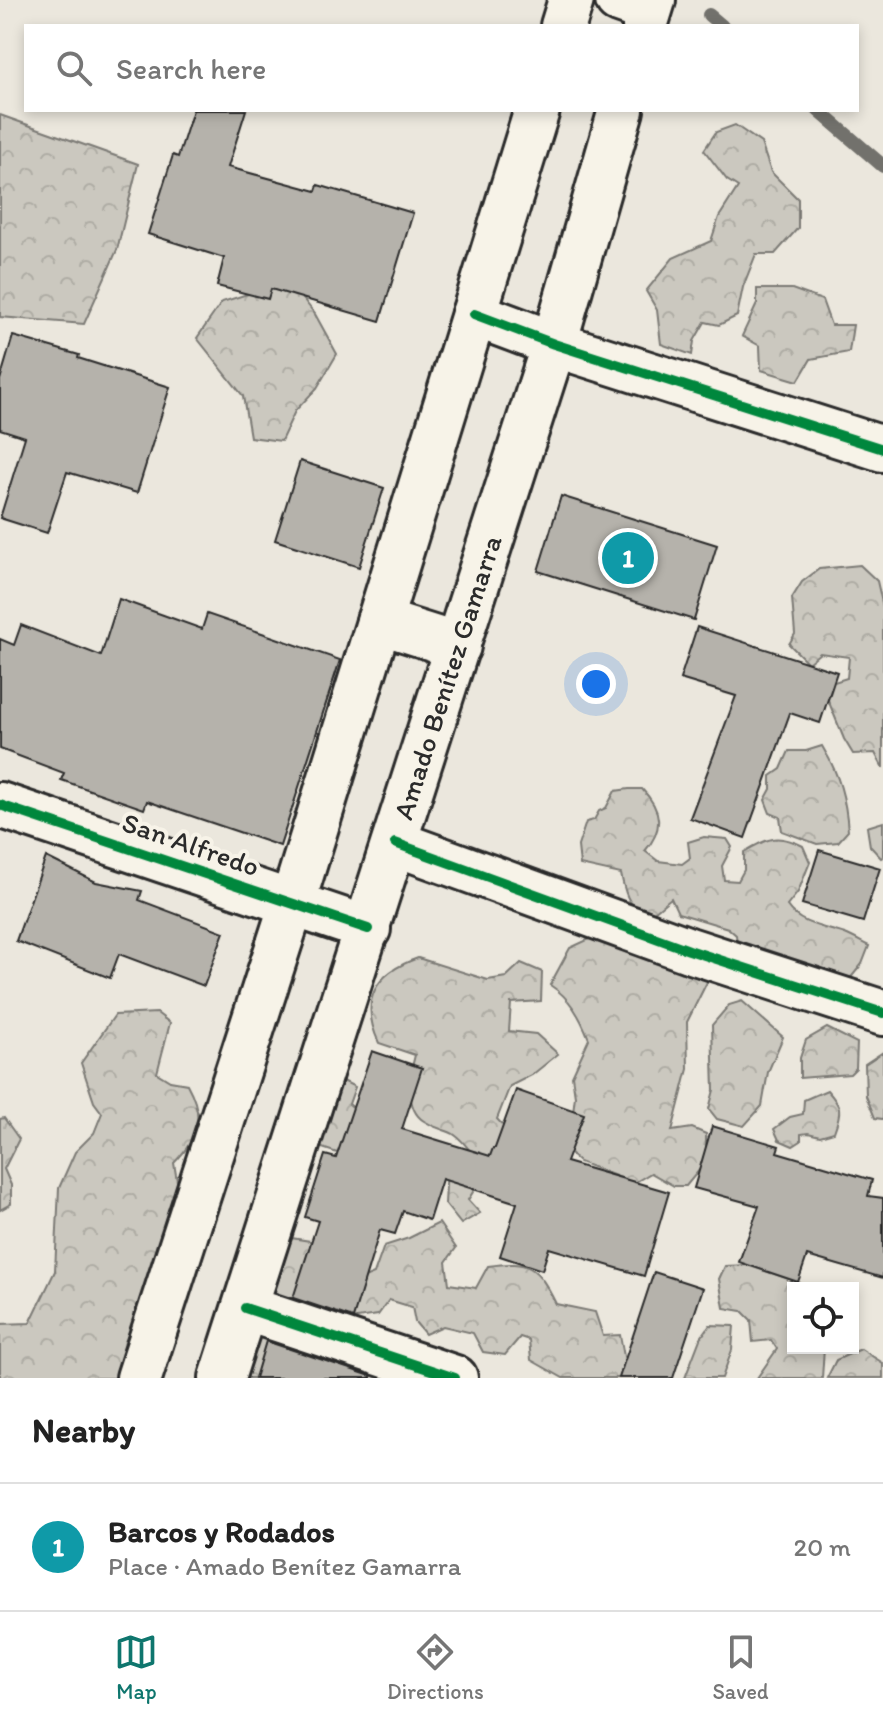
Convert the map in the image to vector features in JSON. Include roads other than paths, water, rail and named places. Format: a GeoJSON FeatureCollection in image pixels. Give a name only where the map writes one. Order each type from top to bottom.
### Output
{"type":"FeatureCollection","features":[{"type":"Feature","properties":{"kind":"main road"},"geometry":{"type":"LineString","coordinates":[[564,24],[571,0]]}},
{"type":"Feature","properties":{"kind":"main road"},"geometry":{"type":"LineString","coordinates":[[139,1378],[292,904],[536,112]]}},
{"type":"Feature","properties":{"kind":"main road","name":"Amado Benítez Gamarra"},"geometry":{"type":"LineString","coordinates":[[222,1378],[554,344],[620,112]]}},
{"type":"Feature","properties":{"kind":"main road"},"geometry":{"type":"LineString","coordinates":[[474,314],[554,344],[883,449]]}},
{"type":"Feature","properties":{"kind":"main road"},"geometry":{"type":"LineString","coordinates":[[379,621],[458,646]]}},
{"type":"Feature","properties":{"kind":"main road","name":"San Alfredo"},"geometry":{"type":"LineString","coordinates":[[0,805],[368,929]]}},
{"type":"Feature","properties":{"kind":"main road"},"geometry":{"type":"LineString","coordinates":[[395,843],[689,950],[883,1013]]}},
{"type":"Feature","properties":{"kind":"main road"},"geometry":{"type":"LineString","coordinates":[[245,1308],[455,1378]]}},
{"type":"Feature","properties":{"kind":"waterway"},"geometry":{"type":"LineString","coordinates":[[709,15],[720,24]]}},
{"type":"Feature","properties":{"kind":"waterway"},"geometry":{"type":"LineString","coordinates":[[820,112],[883,166]]}},
{"type":"Feature","properties":{"kind":"place","name":"Barcos y Rodados"},"geometry":{"type":"Point","coordinates":[628,558]}}]}
